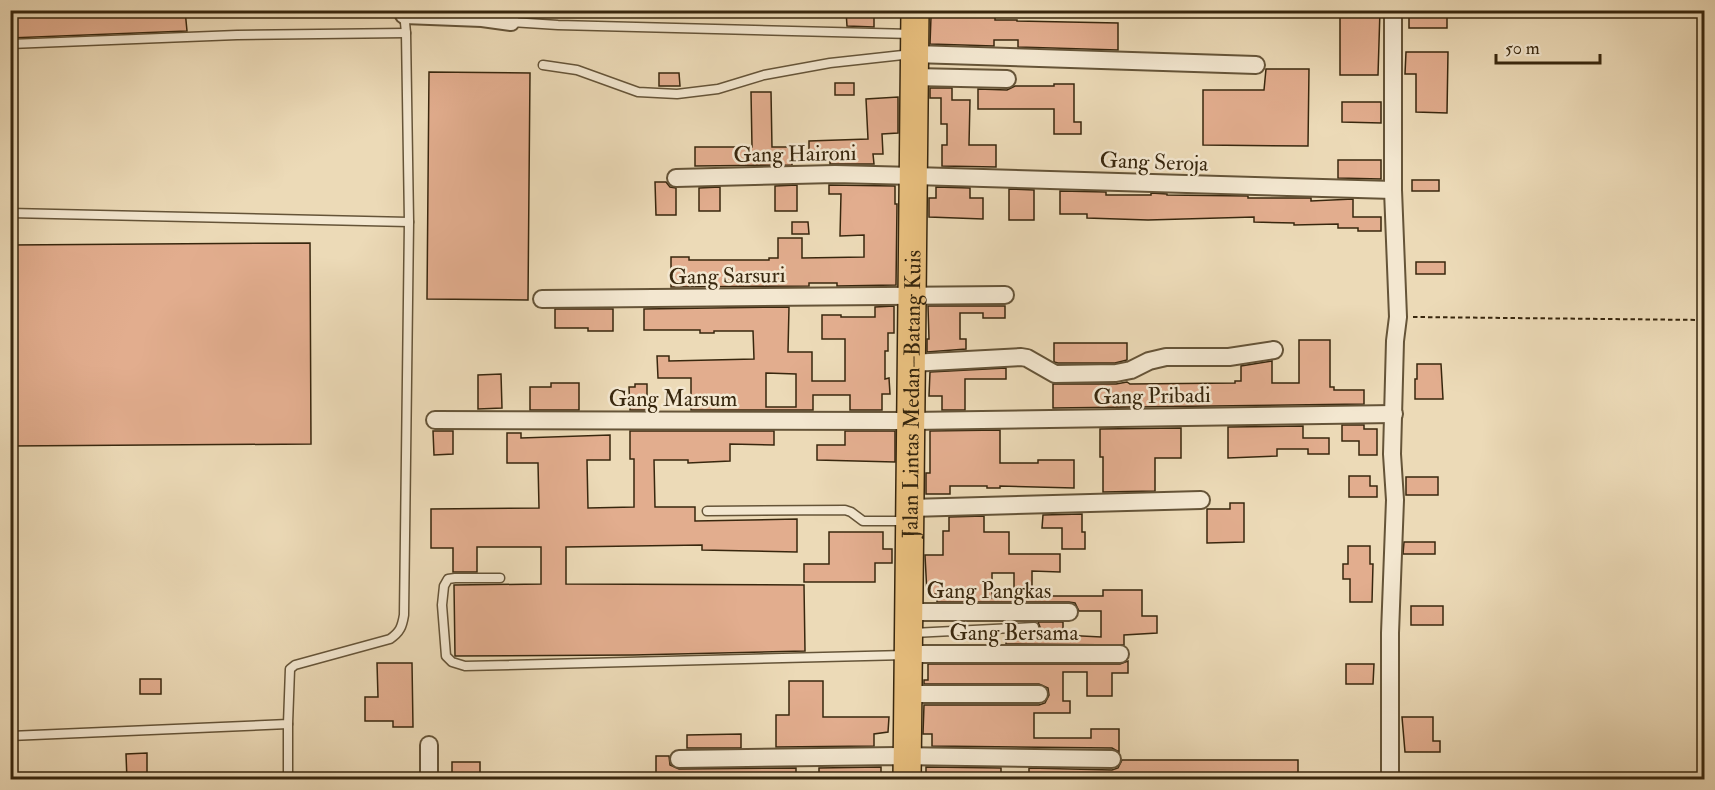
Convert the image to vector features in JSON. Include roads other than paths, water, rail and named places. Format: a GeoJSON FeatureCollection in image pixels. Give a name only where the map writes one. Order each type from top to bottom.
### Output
{"type":"FeatureCollection","features":[{"type":"Feature","properties":{"kind":"highway","name":"Jalan Lintas Medan–Batang Kuis"},"geometry":{"type":"LineString","coordinates":[[907,768],[914,44]]}},
{"type":"Feature","properties":{"kind":"street"},"geometry":{"type":"LineString","coordinates":[[1390,780],[1390,633],[1395,500],[1392,454],[1395,341],[1398,317],[1393,190],[1393,10]]}},
{"type":"Feature","properties":{"kind":"street"},"geometry":{"type":"LineString","coordinates":[[404,13],[511,22]]}},
{"type":"Feature","properties":{"kind":"street"},"geometry":{"type":"LineString","coordinates":[[914,44],[1256,65]]}},
{"type":"Feature","properties":{"kind":"street"},"geometry":{"type":"LineString","coordinates":[[914,44],[1007,79]]}},
{"type":"Feature","properties":{"kind":"street","name":"Gang Haironi"},"geometry":{"type":"LineString","coordinates":[[676,178],[835,174],[914,176]]}},
{"type":"Feature","properties":{"kind":"street","name":"Gang Seroja"},"geometry":{"type":"LineString","coordinates":[[914,176],[1393,190]]}},
{"type":"Feature","properties":{"kind":"street","name":"Gang Sarsuri"},"geometry":{"type":"LineString","coordinates":[[542,299],[1005,296]]}},
{"type":"Feature","properties":{"kind":"street"},"geometry":{"type":"LineString","coordinates":[[911,363],[1021,357],[1027,358],[1054,374],[1116,374],[1149,361],[1177,355],[1229,357],[1274,350]]}},
{"type":"Feature","properties":{"kind":"street","name":"Gang Pribadi"},"geometry":{"type":"LineString","coordinates":[[911,421],[1394,414]]}},
{"type":"Feature","properties":{"kind":"street","name":"Gang Marsum"},"geometry":{"type":"LineString","coordinates":[[435,420],[911,421]]}},
{"type":"Feature","properties":{"kind":"street"},"geometry":{"type":"LineString","coordinates":[[910,514],[1201,500]]}},
{"type":"Feature","properties":{"kind":"street","name":"Gang Pangkas"},"geometry":{"type":"LineString","coordinates":[[909,633],[1069,612]]}},
{"type":"Feature","properties":{"kind":"street","name":"Gang Bersama"},"geometry":{"type":"LineString","coordinates":[[909,633],[1120,654]]}},
{"type":"Feature","properties":{"kind":"street"},"geometry":{"type":"LineString","coordinates":[[909,694],[1039,694]]}},
{"type":"Feature","properties":{"kind":"street"},"geometry":{"type":"LineString","coordinates":[[429,745],[429,780]]}},
{"type":"Feature","properties":{"kind":"street"},"geometry":{"type":"LineString","coordinates":[[679,759],[749,756],[907,768],[1112,759]]}},
{"type":"Feature","properties":{"kind":"lane"},"geometry":{"type":"LineString","coordinates":[[288,780],[290,669],[295,665],[390,639],[399,633],[404,615],[409,222],[404,13]]}},
{"type":"Feature","properties":{"kind":"lane"},"geometry":{"type":"LineString","coordinates":[[511,22],[914,44]]}},
{"type":"Feature","properties":{"kind":"lane"},"geometry":{"type":"LineString","coordinates":[[10,44],[237,35],[406,33]]}},
{"type":"Feature","properties":{"kind":"lane"},"geometry":{"type":"LineString","coordinates":[[543,65],[577,70],[638,92],[677,94],[718,89],[764,75],[914,44]]}},
{"type":"Feature","properties":{"kind":"lane"},"geometry":{"type":"LineString","coordinates":[[10,213],[409,222]]}},
{"type":"Feature","properties":{"kind":"lane"},"geometry":{"type":"LineString","coordinates":[[707,512],[844,510],[867,522],[910,514]]}},
{"type":"Feature","properties":{"kind":"lane"},"geometry":{"type":"LineString","coordinates":[[500,578],[448,579],[444,586],[442,604],[446,656],[452,662],[465,666],[909,633],[1034,627]]}},
{"type":"Feature","properties":{"kind":"lane"},"geometry":{"type":"LineString","coordinates":[[10,736],[288,724]]}}]}
